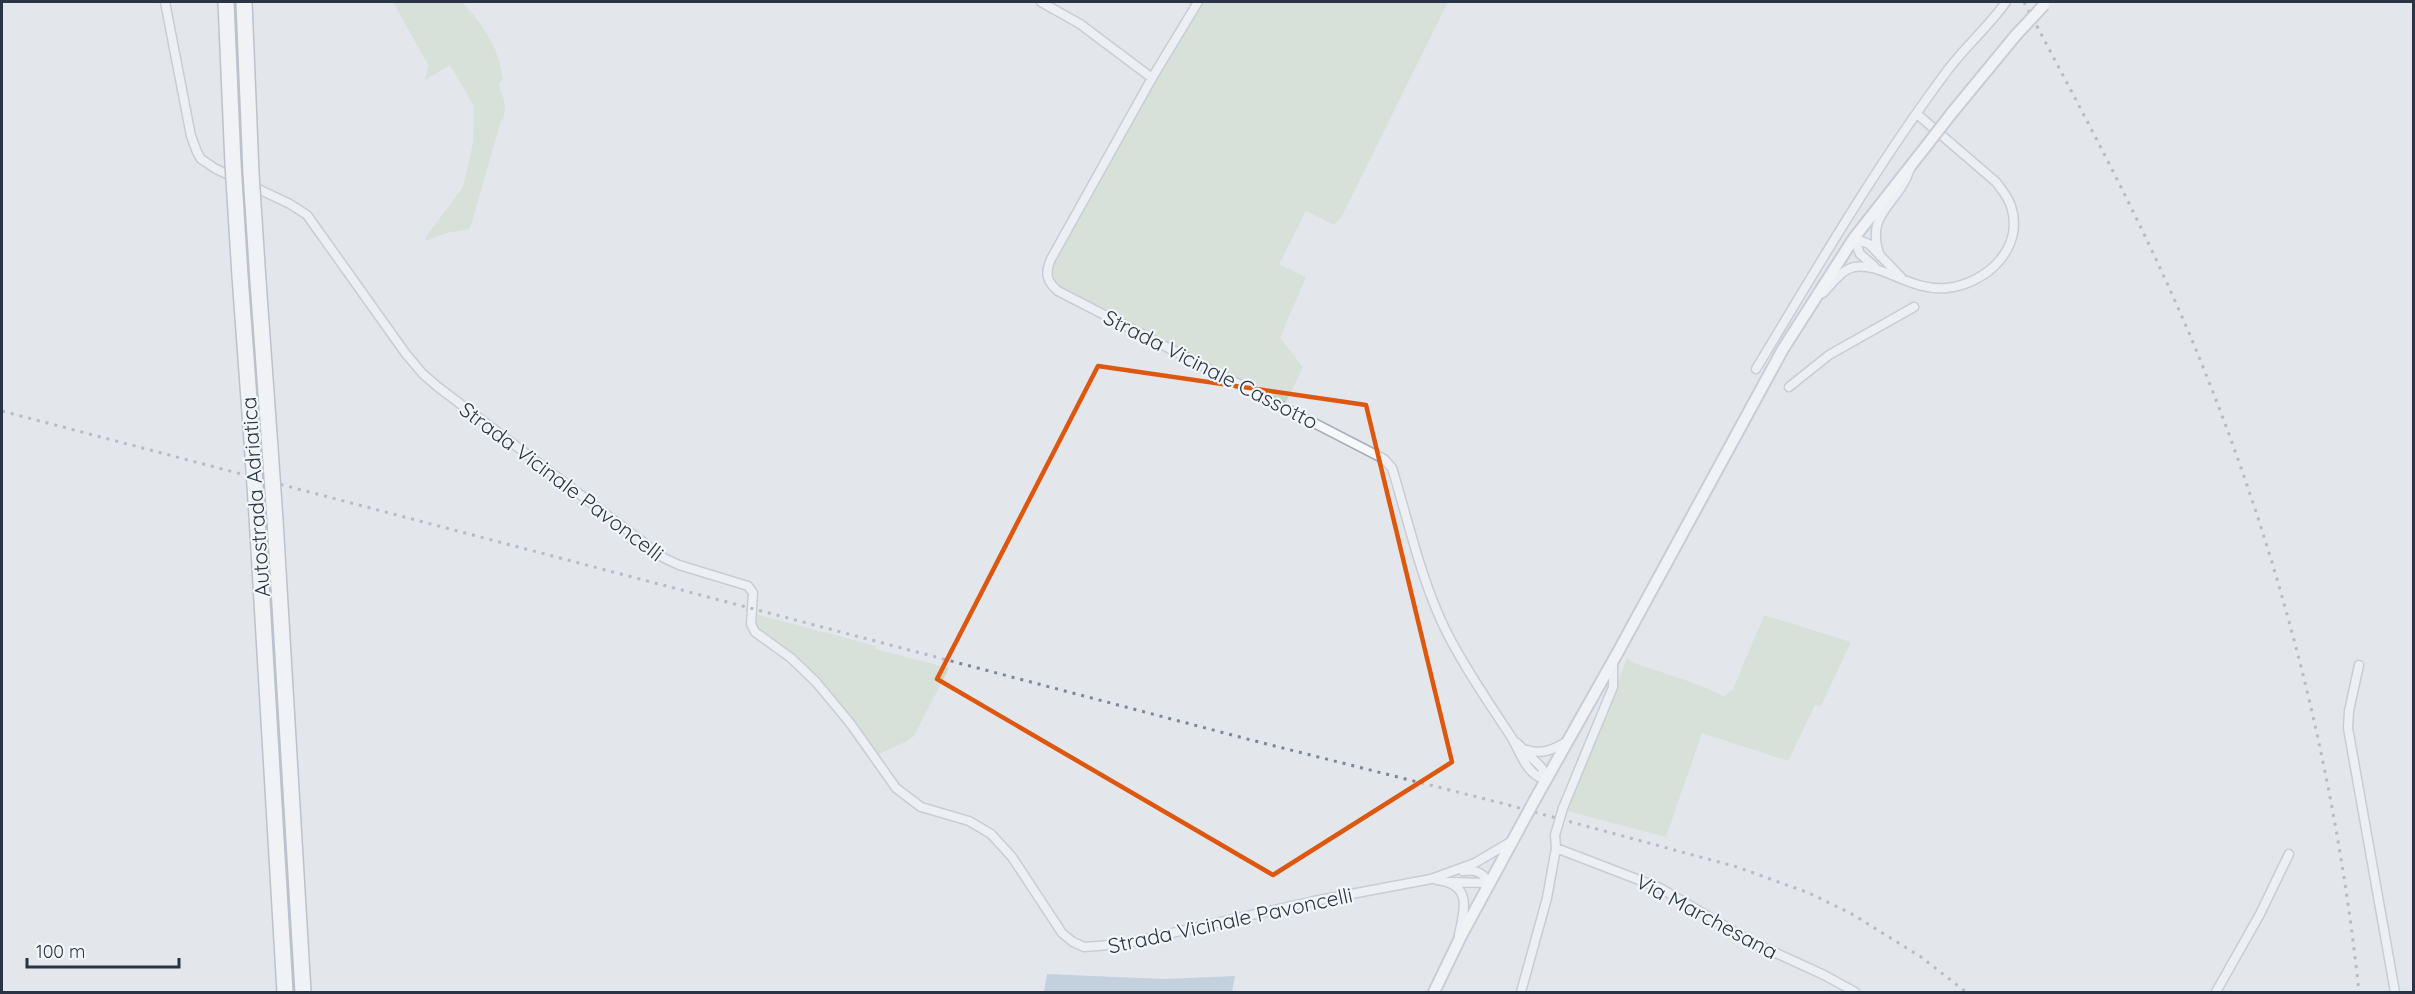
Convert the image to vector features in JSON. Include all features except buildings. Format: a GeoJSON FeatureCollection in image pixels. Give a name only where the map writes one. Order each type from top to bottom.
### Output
{"type":"FeatureCollection","features":[{"type":"Feature","properties":{"kind":"highway","name":"Autostrada Adriatica"},"geometry":{"type":"LineString","coordinates":[[226,2],[233,164],[257,516],[285,993]]}},
{"type":"Feature","properties":{"kind":"highway","name":"Autostrada Adriatica"},"geometry":{"type":"LineString","coordinates":[[244,2],[251,173],[275,520],[303,993]]}},
{"type":"Feature","properties":{"kind":"main road"},"geometry":{"type":"LineString","coordinates":[[1434,993],[1457,943],[1545,780],[1613,661],[1768,374],[1808,308],[1854,238],[2016,35],[2046,3]]}},
{"type":"Feature","properties":{"kind":"street","name":"Strada Vicinale Pavoncelli"},"geometry":{"type":"LineString","coordinates":[[165,2],[191,136],[201,159],[307,214],[406,354],[438,387],[664,558],[679,566],[748,586],[753,593],[751,624],[755,632],[791,658],[816,682],[850,723],[896,788],[921,807],[969,821],[991,834],[1012,857],[1062,933],[1072,942],[1084,947],[1123,944],[1314,901],[1431,879],[1456,872],[1512,841]]}},
{"type":"Feature","properties":{"kind":"street"},"geometry":{"type":"LineString","coordinates":[[1041,2],[1080,24],[1152,78]]}},
{"type":"Feature","properties":{"kind":"street","name":"Strada Vicinale Cassotto"},"geometry":{"type":"LineString","coordinates":[[1198,2],[1152,78],[1051,259],[1047,274],[1048,282],[1058,291],[1384,459],[1392,468],[1418,562],[1446,632],[1512,739]]}},
{"type":"Feature","properties":{"kind":"street"},"geometry":{"type":"LineString","coordinates":[[1756,369],[1832,243],[1917,114],[1947,71],[2006,2]]}},
{"type":"Feature","properties":{"kind":"street"},"geometry":{"type":"LineString","coordinates":[[1808,308],[1846,270],[1861,267],[1882,272],[1920,287],[1940,289],[1959,286],[1980,276],[1999,263],[2006,252],[2010,244],[2013,223],[2010,202],[1996,182],[1917,114]]}},
{"type":"Feature","properties":{"kind":"street"},"geometry":{"type":"LineString","coordinates":[[1880,256],[1875,239],[1876,224],[1906,182],[1912,164]]}},
{"type":"Feature","properties":{"kind":"street"},"geometry":{"type":"LineString","coordinates":[[1854,238],[1869,244],[1892,270],[1909,283]]}},
{"type":"Feature","properties":{"kind":"street"},"geometry":{"type":"LineString","coordinates":[[1854,238],[1860,254],[1882,272]]}},
{"type":"Feature","properties":{"kind":"street"},"geometry":{"type":"LineString","coordinates":[[1789,387],[1829,355],[1914,307]]}},
{"type":"Feature","properties":{"kind":"street"},"geometry":{"type":"LineString","coordinates":[[1521,993],[1547,898],[1556,848],[1555,835],[1563,808],[1613,687],[1613,661]]}},
{"type":"Feature","properties":{"kind":"street"},"geometry":{"type":"LineString","coordinates":[[2359,665],[2349,711],[2348,728],[2395,993]]}},
{"type":"Feature","properties":{"kind":"street"},"geometry":{"type":"LineString","coordinates":[[1512,739],[1542,768],[1545,780]]}},
{"type":"Feature","properties":{"kind":"street"},"geometry":{"type":"LineString","coordinates":[[1512,739],[1530,771],[1545,780]]}},
{"type":"Feature","properties":{"kind":"street"},"geometry":{"type":"LineString","coordinates":[[1521,747],[1535,752],[1551,751],[1568,741]]}},
{"type":"Feature","properties":{"kind":"street","name":"Via Marchesana"},"geometry":{"type":"LineString","coordinates":[[1556,848],[1668,892],[1752,942],[1824,975],[1854,993]]}},
{"type":"Feature","properties":{"kind":"street"},"geometry":{"type":"LineString","coordinates":[[2216,993],[2260,914],[2289,854]]}},
{"type":"Feature","properties":{"kind":"street"},"geometry":{"type":"LineString","coordinates":[[1456,872],[1478,872],[1484,875],[1489,883]]}},
{"type":"Feature","properties":{"kind":"street","name":"Strada Vicinale Pavoncelli"},"geometry":{"type":"LineString","coordinates":[[1431,879],[1489,883]]}},
{"type":"Feature","properties":{"kind":"street"},"geometry":{"type":"LineString","coordinates":[[1449,882],[1460,890],[1464,898],[1465,907],[1457,943]]}},
{"type":"Feature","properties":{"kind":"highlighted area"},"geometry":{"type":"Polygon","coordinates":[[[1098,366],[1366,405],[1452,762],[1273,875],[937,679],[1098,366]]]}},
{"type":"Feature","properties":{"kind":"green space"},"geometry":{"type":"Polygon","coordinates":[[[393,2],[462,2],[489,37],[498,57],[503,79],[499,85],[504,100],[504,115],[470,229],[447,233],[426,241],[425,238],[463,187],[473,143],[474,106],[450,65],[425,80],[428,65],[393,2]]]}},
{"type":"Feature","properties":{"kind":"green space"},"geometry":{"type":"Polygon","coordinates":[[[1201,2],[1448,2],[1342,216],[1334,225],[1306,211],[1279,264],[1306,277],[1280,338],[1303,367],[1285,404],[1057,287],[1051,266],[1201,2]]]}},
{"type":"Feature","properties":{"kind":"green space"},"geometry":{"type":"Polygon","coordinates":[[[752,613],[949,668],[914,736],[875,756],[846,715],[757,629],[752,613]]]}},
{"type":"Feature","properties":{"kind":"green space"},"geometry":{"type":"Polygon","coordinates":[[[1764,615],[1851,642],[1821,706],[1815,705],[1788,761],[1702,733],[1666,837],[1567,811],[1627,658],[1634,663],[1724,696],[1733,689],[1764,615]]]}},
{"type":"Feature","properties":{"kind":"water"},"geometry":{"type":"Polygon","coordinates":[[[1047,974],[1164,979],[1235,976],[1232,992],[1044,992],[1047,974]]]}},
{"type":"Feature","properties":{"kind":"railway"},"geometry":{"type":"LineString","coordinates":[[2024,2],[2110,166],[2171,291],[2221,413],[2250,493],[2276,574],[2318,739],[2335,823],[2359,992]]}},
{"type":"Feature","properties":{"kind":"railway"},"geometry":{"type":"LineString","coordinates":[[2,411],[1251,740],[1501,803],[1737,867],[1809,893],[1852,914],[1921,957],[1966,992]]}}]}
